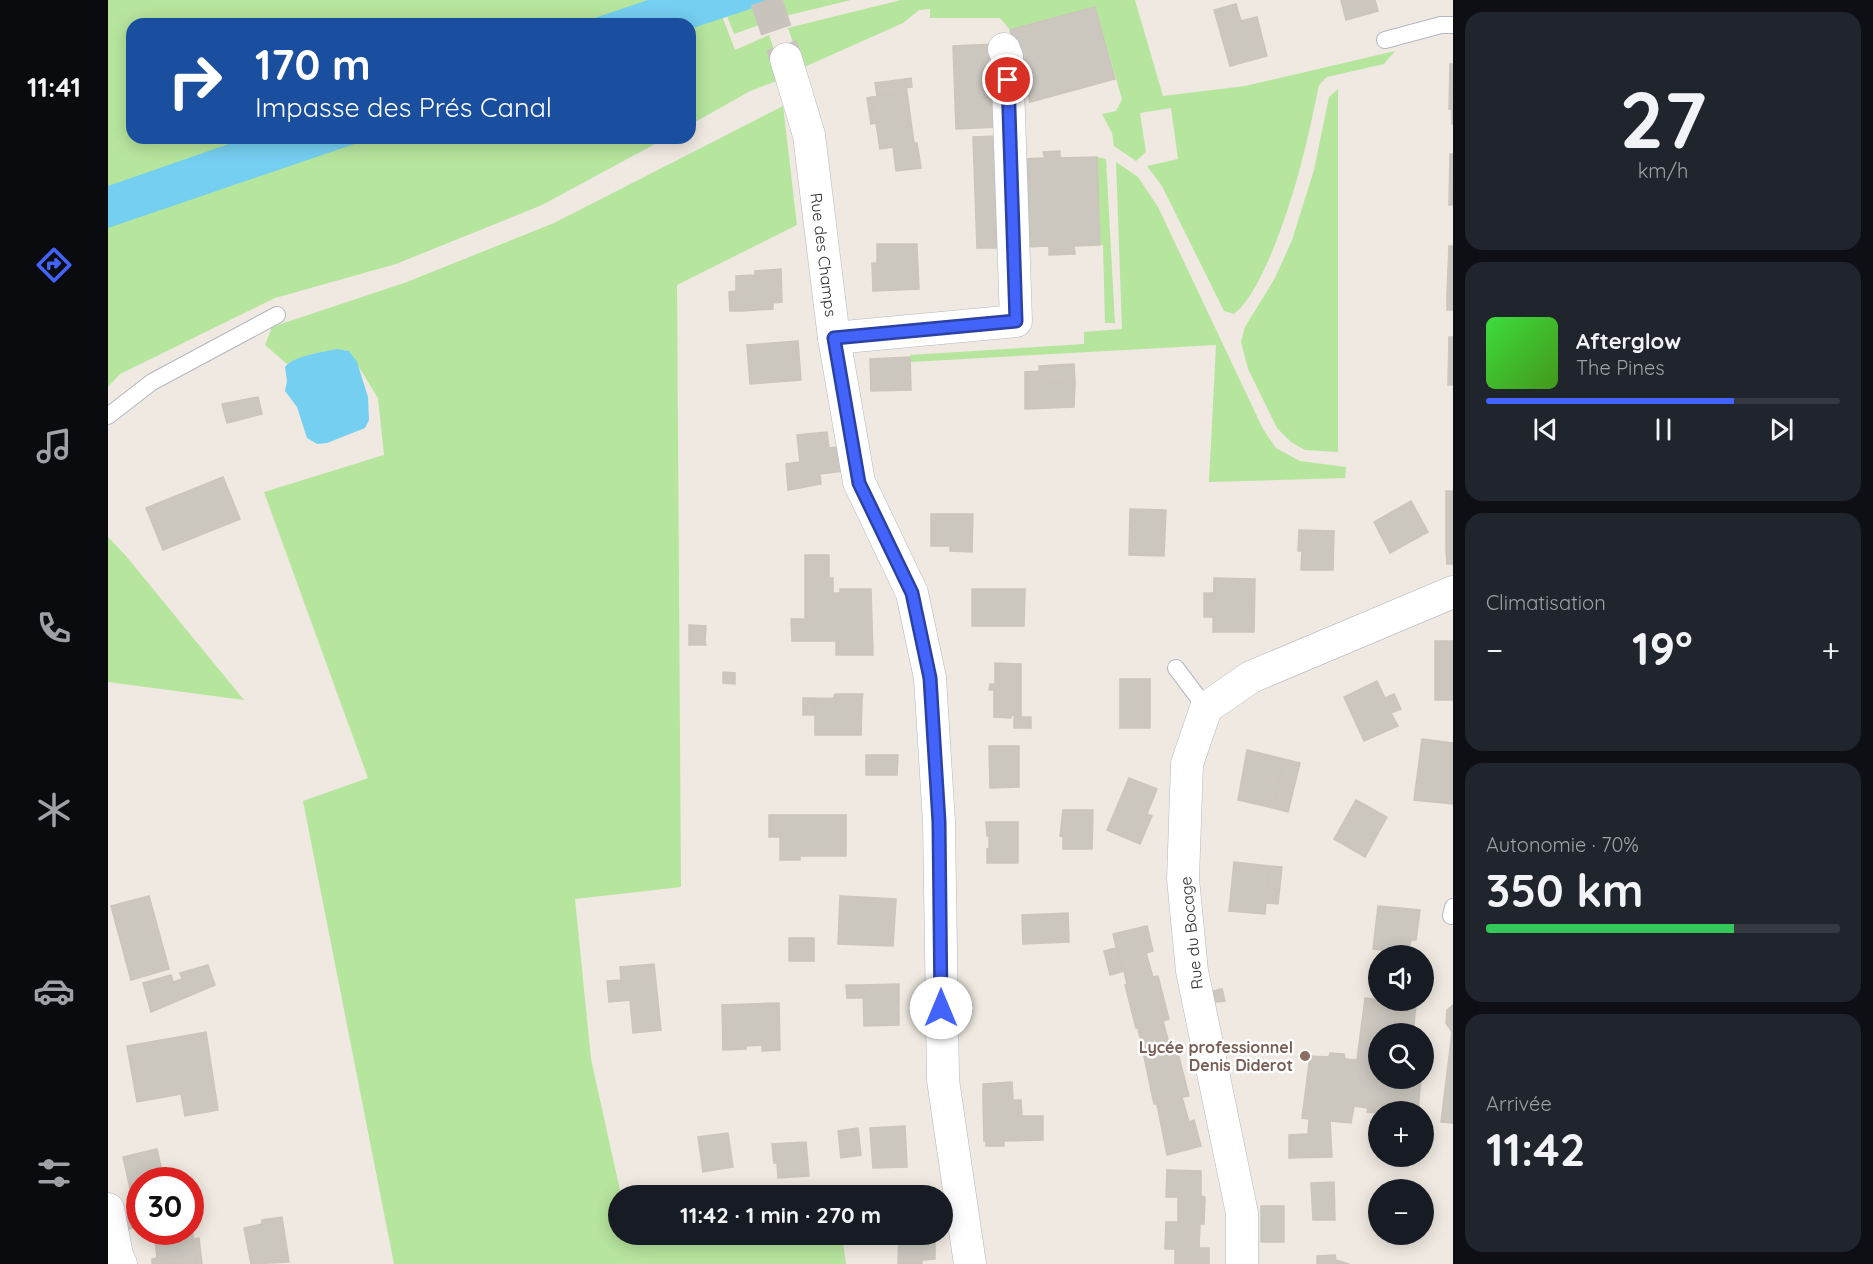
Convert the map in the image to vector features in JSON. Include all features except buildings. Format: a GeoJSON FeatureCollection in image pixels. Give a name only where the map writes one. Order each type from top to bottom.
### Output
{"type":"FeatureCollection","features":[{"type":"Feature","properties":{"kind":"street"},"geometry":{"type":"LineString","coordinates":[[834,338],[1016,321],[1010,125],[1007,57],[1004,49]]}},
{"type":"Feature","properties":{"kind":"street","name":"Rue des Champs"},"geometry":{"type":"LineString","coordinates":[[786,59],[809,135],[834,338],[859,483],[912,593],[930,678],[939,822],[943,1080],[970,1264]]}},
{"type":"Feature","properties":{"kind":"street"},"geometry":{"type":"LineString","coordinates":[[1206,708],[1251,677],[1453,592]]}},
{"type":"Feature","properties":{"kind":"street","name":"Rue du Bocage"},"geometry":{"type":"LineString","coordinates":[[1206,708],[1188,764],[1184,879],[1192,971],[1242,1213],[1242,1264]]}},
{"type":"Feature","properties":{"kind":"street"},"geometry":{"type":"LineString","coordinates":[[108,1209],[115,1259]]}},
{"type":"Feature","properties":{"kind":"lane"},"geometry":{"type":"LineString","coordinates":[[1385,40],[1441,25],[1453,25]]}},
{"type":"Feature","properties":{"kind":"lane"},"geometry":{"type":"LineString","coordinates":[[108,416],[152,382],[277,315]]}},
{"type":"Feature","properties":{"kind":"lane"},"geometry":{"type":"LineString","coordinates":[[1176,668],[1206,708]]}},
{"type":"Feature","properties":{"kind":"green space"},"geometry":{"type":"Polygon","coordinates":[[[108,0],[716,0],[735,50],[769,35],[784,78],[750,91],[696,122],[696,18],[126,18],[126,144],[655,144],[542,205],[396,264],[275,298],[120,374],[108,387],[108,0]]]}},
{"type":"Feature","properties":{"kind":"green space"},"geometry":{"type":"Polygon","coordinates":[[[778,0],[851,0],[781,17],[734,34],[727,16],[778,0]]]}},
{"type":"Feature","properties":{"kind":"green space"},"geometry":{"type":"Polygon","coordinates":[[[901,0],[1135,0],[1163,96],[1245,86],[1395,51],[1384,64],[1327,77],[1319,85],[1300,170],[1280,231],[1256,286],[1234,314],[1224,311],[1162,186],[1147,166],[1178,159],[1171,108],[1140,113],[1146,152],[1136,161],[1114,146],[1112,133],[1102,114],[1116,111],[1122,99],[1095,7],[1010,30],[1000,18],[930,18],[930,9],[919,10],[903,23],[802,68],[788,28],[901,0]]]}},
{"type":"Feature","properties":{"kind":"green space"},"geometry":{"type":"Polygon","coordinates":[[[1338,89],[1338,452],[1305,450],[1291,442],[1277,428],[1248,369],[1241,342],[1245,327],[1275,278],[1292,240],[1314,170],[1329,97],[1338,89]]]}},
{"type":"Feature","properties":{"kind":"green space"},"geometry":{"type":"Polygon","coordinates":[[[783,106],[797,225],[677,285],[681,887],[575,899],[591,1059],[619,1185],[608,1185],[608,1245],[843,1245],[846,1264],[394,1264],[303,801],[368,778],[264,492],[384,455],[378,398],[349,351],[334,350],[317,353],[287,364],[265,345],[272,327],[407,282],[554,223],[783,106]]]}},
{"type":"Feature","properties":{"kind":"green space"},"geometry":{"type":"Polygon","coordinates":[[[1097,157],[1106,159],[1115,323],[1105,323],[1097,157]]]}},
{"type":"Feature","properties":{"kind":"green space"},"geometry":{"type":"Polygon","coordinates":[[[1116,162],[1138,177],[1158,207],[1263,429],[1276,448],[1300,461],[1346,467],[1345,478],[1209,482],[1216,345],[910,362],[910,355],[1084,344],[1084,332],[1122,329],[1116,162]]]}},
{"type":"Feature","properties":{"kind":"green space"},"geometry":{"type":"Polygon","coordinates":[[[108,537],[126,556],[244,700],[108,682],[108,537]]]}},
{"type":"Feature","properties":{"kind":"water"},"geometry":{"type":"Polygon","coordinates":[[[648,0],[778,0],[696,27],[696,18],[595,18],[648,0]]]}},
{"type":"Feature","properties":{"kind":"water"},"geometry":{"type":"Polygon","coordinates":[[[229,144],[354,144],[108,228],[108,186],[229,144]]]}},
{"type":"Feature","properties":{"kind":"water"},"geometry":{"type":"Polygon","coordinates":[[[337,349],[349,351],[357,362],[368,397],[369,420],[365,428],[327,443],[317,444],[307,438],[297,407],[285,391],[287,381],[285,367],[301,357],[337,349]]]}},
{"type":"Feature","properties":{"kind":"tunnel"},"geometry":{"type":"LineString","coordinates":[[766,0],[786,59]]}},
{"type":"Feature","properties":{"kind":"place","name":"Lycée professionnel Denis Diderot"},"geometry":{"type":"Point","coordinates":[1305,1056]}},
{"type":"Feature","properties":{"kind":"route"},"geometry":{"type":"LineString","coordinates":[[941,1008],[939,822],[930,678],[912,593],[859,483],[834,338],[1016,321],[1008,80]]}}]}
